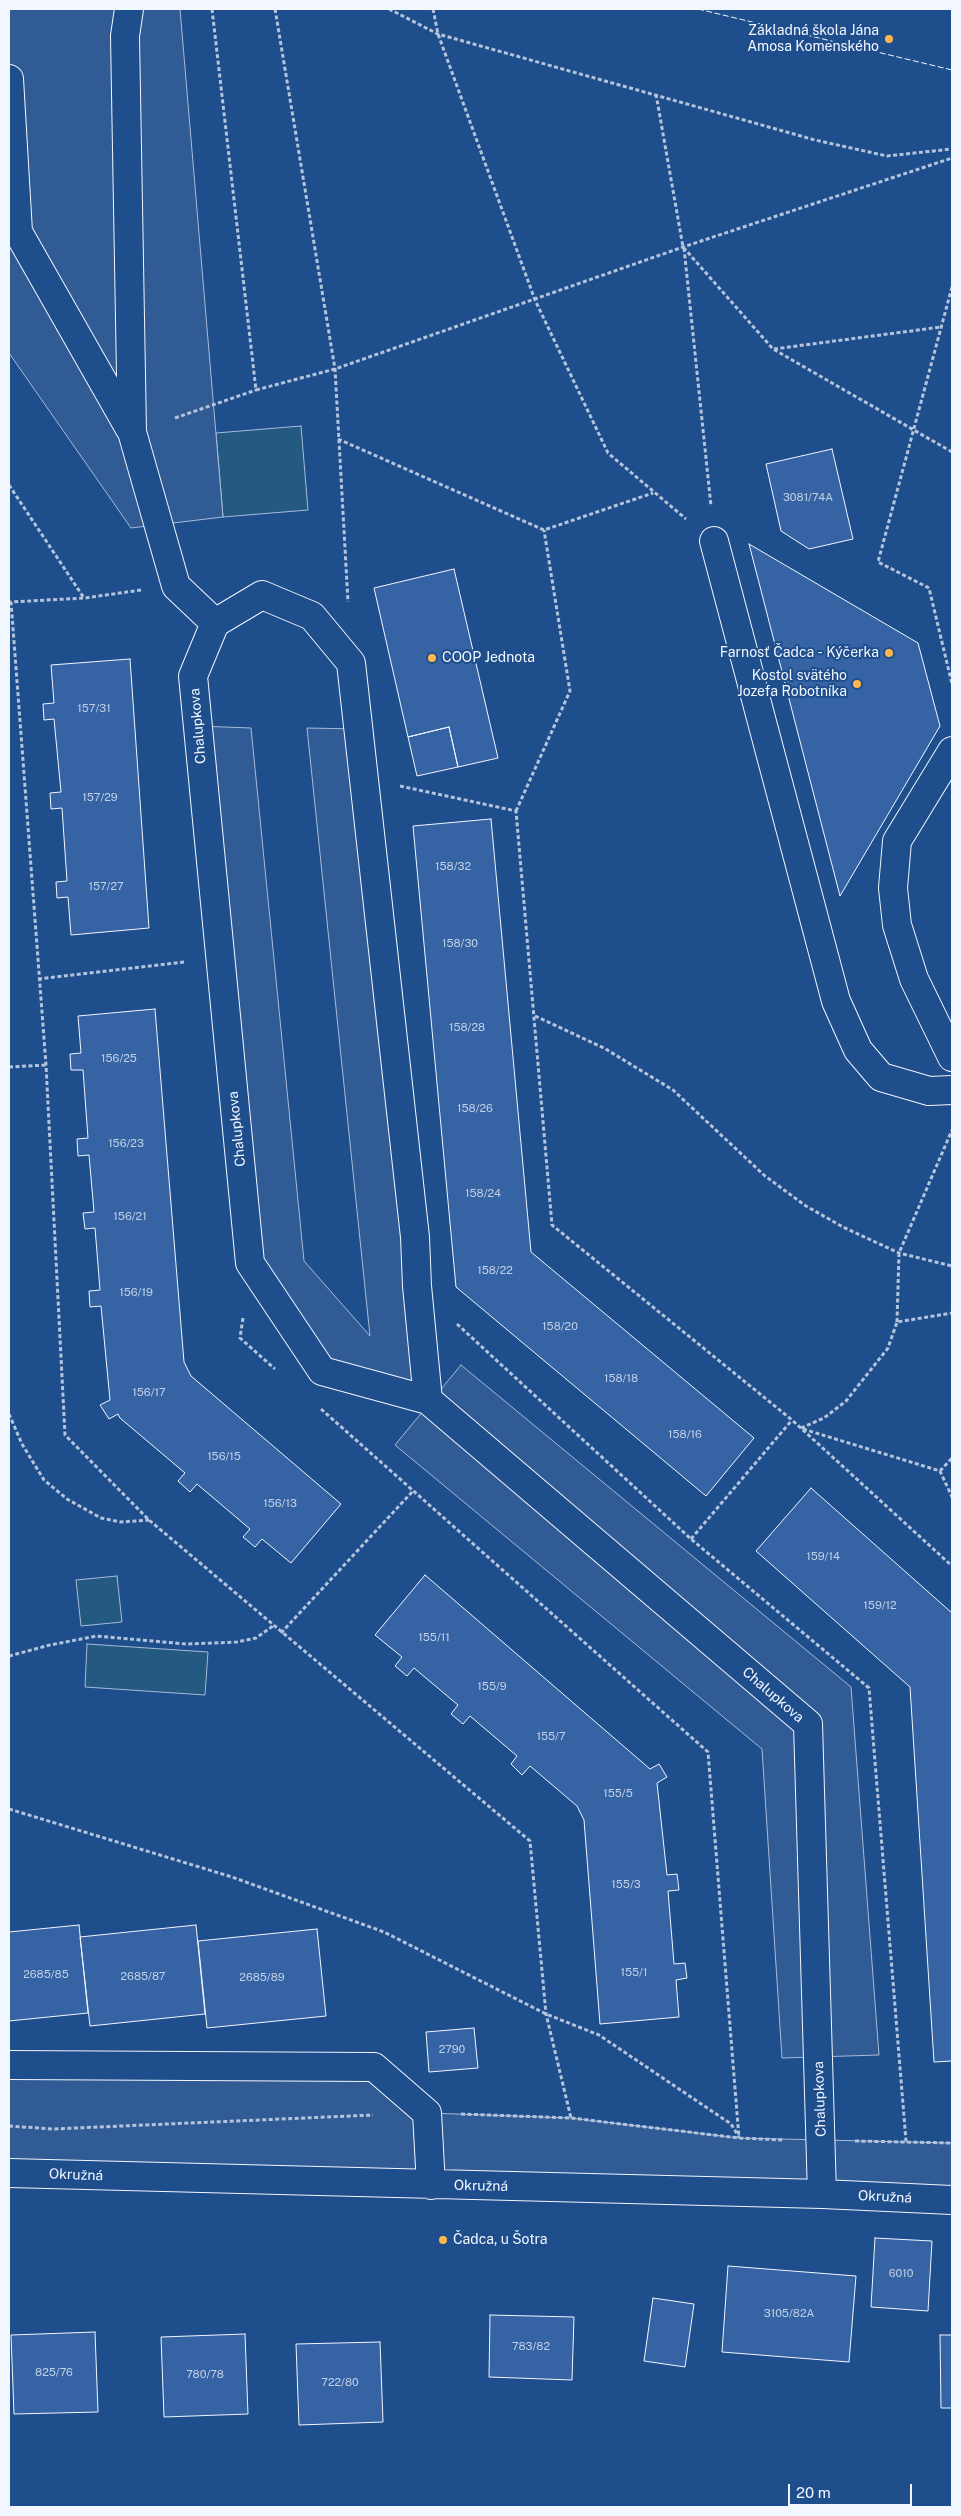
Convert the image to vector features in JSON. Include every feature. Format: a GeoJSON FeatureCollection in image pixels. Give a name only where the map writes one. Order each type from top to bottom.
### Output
{"type":"FeatureCollection","features":[{"type":"Feature","properties":{"kind":"street"},"geometry":{"type":"LineString","coordinates":[[129,9],[125,36],[132,432]]}},
{"type":"Feature","properties":{"kind":"street"},"geometry":{"type":"LineString","coordinates":[[9,79],[18,232],[132,432],[176,586],[215,623],[262,595],[312,616],[351,663],[415,1236],[416,1286],[428,1400]]}},
{"type":"Feature","properties":{"kind":"street"},"geometry":{"type":"LineString","coordinates":[[714,541],[836,1001],[858,1050],[881,1076],[929,1091],[952,1090]]}},
{"type":"Feature","properties":{"kind":"street","name":"Chalupkova"},"geometry":{"type":"LineString","coordinates":[[215,623],[193,676],[250,1263],[322,1371],[428,1400],[808,1724],[822,2194]]}},
{"type":"Feature","properties":{"kind":"street"},"geometry":{"type":"LineString","coordinates":[[952,751],[897,841],[893,888],[897,925],[914,979],[952,1057]]}},
{"type":"Feature","properties":{"kind":"street"},"geometry":{"type":"LineString","coordinates":[[9,2065],[374,2067],[427,2113],[431,2185]]}},
{"type":"Feature","properties":{"kind":"street","name":"Okružná"},"geometry":{"type":"LineString","coordinates":[[9,2173],[822,2194],[952,2200]]}},
{"type":"Feature","properties":{"kind":"path"},"geometry":{"type":"LineString","coordinates":[[212,9],[256,390]]}},
{"type":"Feature","properties":{"kind":"path"},"geometry":{"type":"LineString","coordinates":[[275,9],[335,368],[348,604]]}},
{"type":"Feature","properties":{"kind":"path"},"geometry":{"type":"LineString","coordinates":[[389,9],[438,34],[816,140],[887,156],[952,149]]}},
{"type":"Feature","properties":{"kind":"path"},"geometry":{"type":"LineString","coordinates":[[433,9],[438,34],[535,300],[608,453],[653,493],[714,541]]}},
{"type":"Feature","properties":{"kind":"path"},"geometry":{"type":"LineString","coordinates":[[656,94],[683,247],[714,541]]}},
{"type":"Feature","properties":{"kind":"path"},"geometry":{"type":"LineString","coordinates":[[175,418],[256,390],[335,368],[683,247],[952,158]]}},
{"type":"Feature","properties":{"kind":"path"},"geometry":{"type":"LineString","coordinates":[[683,247],[773,349],[952,452]]}},
{"type":"Feature","properties":{"kind":"path"},"geometry":{"type":"LineString","coordinates":[[952,287],[878,562],[929,588],[952,684]]}},
{"type":"Feature","properties":{"kind":"path"},"geometry":{"type":"LineString","coordinates":[[773,349],[941,327]]}},
{"type":"Feature","properties":{"kind":"path"},"geometry":{"type":"LineString","coordinates":[[338,439],[544,530],[653,493]]}},
{"type":"Feature","properties":{"kind":"path"},"geometry":{"type":"LineString","coordinates":[[9,485],[85,598]]}},
{"type":"Feature","properties":{"kind":"path"},"geometry":{"type":"LineString","coordinates":[[544,530],[570,692],[516,811],[552,1225],[792,1420],[952,1566]]}},
{"type":"Feature","properties":{"kind":"path"},"geometry":{"type":"LineString","coordinates":[[176,586],[85,598],[11,602],[46,1065],[65,1435],[149,1520],[530,1841],[546,2014],[571,2118]]}},
{"type":"Feature","properties":{"kind":"path"},"geometry":{"type":"LineString","coordinates":[[364,777],[516,811]]}},
{"type":"Feature","properties":{"kind":"path"},"geometry":{"type":"LineString","coordinates":[[38,979],[220,958]]}},
{"type":"Feature","properties":{"kind":"path"},"geometry":{"type":"LineString","coordinates":[[534,1016],[604,1048],[673,1090],[765,1176],[806,1206],[843,1227],[899,1253],[952,1266]]}},
{"type":"Feature","properties":{"kind":"path"},"geometry":{"type":"LineString","coordinates":[[9,1067],[46,1065]]}},
{"type":"Feature","properties":{"kind":"path"},"geometry":{"type":"LineString","coordinates":[[801,1428],[824,1418],[846,1401],[888,1348],[897,1322],[899,1253],[952,1130]]}},
{"type":"Feature","properties":{"kind":"path"},"geometry":{"type":"LineString","coordinates":[[250,1263],[240,1338],[276,1370]]}},
{"type":"Feature","properties":{"kind":"path"},"geometry":{"type":"LineString","coordinates":[[897,1322],[952,1313]]}},
{"type":"Feature","properties":{"kind":"path"},"geometry":{"type":"LineString","coordinates":[[319,1408],[708,1752],[739,2138]]}},
{"type":"Feature","properties":{"kind":"path"},"geometry":{"type":"LineString","coordinates":[[9,1414],[22,1444],[44,1480],[67,1499],[101,1518],[121,1522],[149,1520]]}},
{"type":"Feature","properties":{"kind":"path"},"geometry":{"type":"LineString","coordinates":[[691,1539],[792,1420]]}},
{"type":"Feature","properties":{"kind":"path"},"geometry":{"type":"LineString","coordinates":[[801,1428],[940,1471],[952,1498]]}},
{"type":"Feature","properties":{"kind":"path"},"geometry":{"type":"LineString","coordinates":[[940,1471],[952,1458]]}},
{"type":"Feature","properties":{"kind":"path"},"geometry":{"type":"LineString","coordinates":[[281,1633],[413,1490]]}},
{"type":"Feature","properties":{"kind":"path"},"geometry":{"type":"LineString","coordinates":[[9,1656],[50,1645],[96,1636],[186,1644],[237,1642],[256,1638],[274,1626]]}},
{"type":"Feature","properties":{"kind":"path"},"geometry":{"type":"LineString","coordinates":[[9,1809],[232,1877],[384,1932],[546,2014],[599,2035],[730,2124],[739,2138]]}},
{"type":"Feature","properties":{"kind":"path"},"geometry":{"type":"LineString","coordinates":[[9,2126],[53,2129],[427,2113],[571,2118],[739,2138],[952,2143]]}},
{"type":"Feature","properties":{"kind":"shaded area"},"geometry":{"type":"Polygon","coordinates":[[[9,9],[180,9],[223,517],[131,528],[9,353],[9,9]]]}},
{"type":"Feature","properties":{"kind":"shaded area"},"geometry":{"type":"Polygon","coordinates":[[[301,426],[308,510],[223,517],[216,433],[301,426]]]}},
{"type":"Feature","properties":{"kind":"shaded area"},"geometry":{"type":"Polygon","coordinates":[[[197,726],[251,728],[304,1261],[370,1336],[307,728],[359,729],[428,1400],[322,1371],[250,1263],[197,726]]]}},
{"type":"Feature","properties":{"kind":"shaded area"},"geometry":{"type":"Polygon","coordinates":[[[461,1365],[851,1687],[879,2055],[782,2058],[762,1749],[395,1445],[461,1365]]]}},
{"type":"Feature","properties":{"kind":"shaded area"},"geometry":{"type":"Polygon","coordinates":[[[117,1576],[122,1622],[81,1626],[76,1580],[117,1576]]]}},
{"type":"Feature","properties":{"kind":"shaded area"},"geometry":{"type":"Polygon","coordinates":[[[87,1644],[208,1652],[205,1695],[85,1687],[87,1644]]]}},
{"type":"Feature","properties":{"kind":"shaded area"},"geometry":{"type":"Polygon","coordinates":[[[9,2065],[374,2067],[427,2113],[571,2118],[739,2138],[952,2143],[952,2200],[9,2173],[9,2065]]]}},
{"type":"Feature","properties":{"kind":"building"},"geometry":{"type":"Polygon","coordinates":[[[832,449],[853,539],[809,549],[781,531],[766,464],[832,449]]]}},
{"type":"Feature","properties":{"kind":"building","name":"Kostol svätého Jozefa Robotníka"},"geometry":{"type":"Polygon","coordinates":[[[749,544],[918,643],[940,726],[840,896],[749,544]]]}},
{"type":"Feature","properties":{"kind":"building","name":"COOP Jednota"},"geometry":{"type":"Polygon","coordinates":[[[454,569],[498,758],[458,767],[449,727],[408,737],[374,588],[454,569]]]}},
{"type":"Feature","properties":{"kind":"building"},"geometry":{"type":"Polygon","coordinates":[[[130,659],[149,928],[71,935],[68,897],[57,898],[56,882],[67,881],[62,808],[51,809],[50,793],[61,792],[54,719],[44,720],[43,704],[54,703],[51,665],[130,659]]]}},
{"type":"Feature","properties":{"kind":"building"},"geometry":{"type":"Polygon","coordinates":[[[449,727],[458,767],[417,776],[408,737],[449,727]]]}},
{"type":"Feature","properties":{"kind":"building"},"geometry":{"type":"Polygon","coordinates":[[[491,819],[531,1252],[754,1438],[706,1496],[456,1287],[413,826],[491,819]]]}},
{"type":"Feature","properties":{"kind":"building"},"geometry":{"type":"Polygon","coordinates":[[[155,1009],[184,1362],[191,1376],[341,1504],[291,1563],[262,1539],[255,1547],[243,1537],[250,1529],[197,1484],[190,1492],[178,1481],[185,1473],[120,1418],[118,1414],[109,1419],[100,1405],[110,1400],[101,1306],[90,1307],[89,1291],[100,1290],[95,1228],[85,1229],[83,1213],[94,1212],[89,1155],[78,1156],[77,1139],[88,1138],[83,1070],[71,1070],[70,1054],[81,1053],[78,1016],[155,1009]]]}},
{"type":"Feature","properties":{"kind":"building"},"geometry":{"type":"Polygon","coordinates":[[[811,1488],[952,1613],[952,2061],[934,2062],[910,1687],[756,1551],[811,1488]]]}},
{"type":"Feature","properties":{"kind":"building"},"geometry":{"type":"Polygon","coordinates":[[[425,1575],[650,1769],[659,1764],[667,1777],[657,1783],[667,1875],[677,1874],[679,1890],[668,1891],[674,1964],[685,1963],[687,1978],[676,1980],[679,2017],[600,2024],[584,1820],[577,1806],[530,1766],[522,1775],[511,1764],[517,1756],[470,1716],[463,1724],[451,1714],[458,1705],[414,1668],[407,1676],[395,1666],[402,1657],[375,1635],[425,1575]]]}},
{"type":"Feature","properties":{"kind":"building"},"geometry":{"type":"Polygon","coordinates":[[[79,1925],[88,2013],[9,2021],[9,1932],[79,1925]]]}},
{"type":"Feature","properties":{"kind":"building"},"geometry":{"type":"Polygon","coordinates":[[[196,1925],[205,2014],[90,2026],[80,1937],[196,1925]]]}},
{"type":"Feature","properties":{"kind":"building"},"geometry":{"type":"Polygon","coordinates":[[[317,1929],[326,2016],[207,2028],[198,1941],[317,1929]]]}},
{"type":"Feature","properties":{"kind":"building"},"geometry":{"type":"Polygon","coordinates":[[[474,2028],[478,2068],[429,2072],[426,2032],[474,2028]]]}},
{"type":"Feature","properties":{"kind":"building"},"geometry":{"type":"Polygon","coordinates":[[[875,2238],[932,2241],[928,2311],[871,2307],[875,2238]]]}},
{"type":"Feature","properties":{"kind":"building"},"geometry":{"type":"Polygon","coordinates":[[[728,2266],[856,2276],[849,2362],[722,2352],[728,2266]]]}},
{"type":"Feature","properties":{"kind":"building"},"geometry":{"type":"Polygon","coordinates":[[[653,2298],[694,2304],[685,2367],[644,2361],[653,2298]]]}},
{"type":"Feature","properties":{"kind":"building"},"geometry":{"type":"Polygon","coordinates":[[[490,2315],[574,2317],[572,2380],[489,2377],[490,2315]]]}},
{"type":"Feature","properties":{"kind":"building"},"geometry":{"type":"Polygon","coordinates":[[[95,2332],[98,2412],[14,2414],[11,2335],[95,2332]]]}},
{"type":"Feature","properties":{"kind":"building"},"geometry":{"type":"Polygon","coordinates":[[[245,2334],[248,2414],[164,2417],[161,2337],[245,2334]]]}},
{"type":"Feature","properties":{"kind":"building"},"geometry":{"type":"Polygon","coordinates":[[[940,2335],[952,2335],[952,2408],[941,2408],[940,2335]]]}},
{"type":"Feature","properties":{"kind":"building"},"geometry":{"type":"Polygon","coordinates":[[[380,2342],[383,2422],[299,2425],[296,2344],[380,2342]]]}},
{"type":"Feature","properties":{"kind":"fence"},"geometry":{"type":"LineString","coordinates":[[698,9],[952,70]]}},
{"type":"Feature","properties":{"kind":"place","name":"Základná škola Jána Amosa Komenského"},"geometry":{"type":"Point","coordinates":[889,39]}},
{"type":"Feature","properties":{"kind":"place","name":"Farnosť Čadca - Kýčerka"},"geometry":{"type":"Point","coordinates":[889,653]}},
{"type":"Feature","properties":{"kind":"place","name":"COOP Jednota"},"geometry":{"type":"Point","coordinates":[432,658]}},
{"type":"Feature","properties":{"kind":"place","name":"Kostol svätého Jozefa Robotníka"},"geometry":{"type":"Point","coordinates":[857,684]}},
{"type":"Feature","properties":{"kind":"place","name":"Čadca, u Šotra"},"geometry":{"type":"Point","coordinates":[443,2240]}}]}
